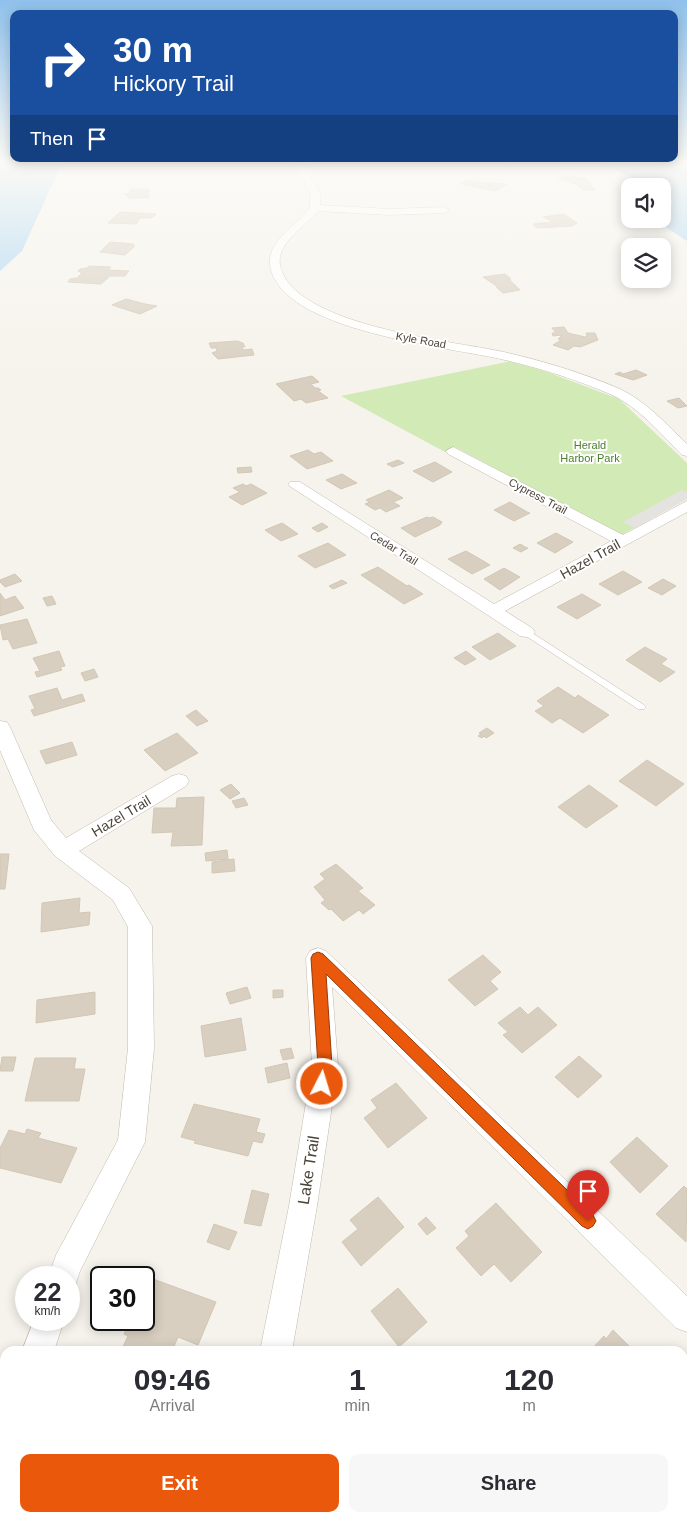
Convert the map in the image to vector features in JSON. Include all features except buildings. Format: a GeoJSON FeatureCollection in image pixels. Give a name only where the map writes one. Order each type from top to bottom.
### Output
{"type":"FeatureCollection","features":[{"type":"Feature","properties":{"kind":"street","name":"Kyle Road"},"geometry":{"type":"LineString","coordinates":[[291,234],[283,242],[276,255],[275,266],[278,277],[296,298],[325,314],[346,323],[394,335],[539,364],[617,393],[638,404],[687,452]]}},
{"type":"Feature","properties":{"kind":"street","name":"Cypress Trail"},"geometry":{"type":"LineString","coordinates":[[453,451],[623,541]]}},
{"type":"Feature","properties":{"kind":"street","name":"Cedar Trail"},"geometry":{"type":"LineString","coordinates":[[295,485],[526,632]]}},
{"type":"Feature","properties":{"kind":"street","name":"Hazel Trail"},"geometry":{"type":"LineString","coordinates":[[493,611],[687,506]]}},
{"type":"Feature","properties":{"kind":"street"},"geometry":{"type":"LineString","coordinates":[[0,727],[42,824],[63,850],[122,894],[140,926],[141,1048],[131,1142],[67,1266]]}},
{"type":"Feature","properties":{"kind":"street","name":"Hazel Trail"},"geometry":{"type":"LineString","coordinates":[[63,850],[179,782]]}},
{"type":"Feature","properties":{"kind":"street","name":"Lake Trail"},"geometry":{"type":"LineString","coordinates":[[277,1346],[303,1206],[325,1066],[318,958],[687,1318]]}},
{"type":"Feature","properties":{"kind":"street"},"geometry":{"type":"LineString","coordinates":[[40,1346],[44,1331]]}},
{"type":"Feature","properties":{"kind":"lane"},"geometry":{"type":"LineString","coordinates":[[526,632],[641,707]]}},
{"type":"Feature","properties":{"kind":"green space","name":"Herald Harbor Park"},"geometry":{"type":"Polygon","coordinates":[[[511,361],[526,364],[619,399],[687,463],[687,499],[621,535],[455,447],[445,452],[341,396],[511,361]]]}},
{"type":"Feature","properties":{"kind":"shaded area"},"geometry":{"type":"Polygon","coordinates":[[[682,490],[687,492],[687,499],[635,528],[623,522],[682,490]]]}},
{"type":"Feature","properties":{"kind":"water"},"geometry":{"type":"Polygon","coordinates":[[[0,234],[30,234],[22,251],[0,271],[0,234]]]}},
{"type":"Feature","properties":{"kind":"water"},"geometry":{"type":"Polygon","coordinates":[[[676,234],[687,234],[687,241],[676,234]]]}},
{"type":"Feature","properties":{"kind":"route"},"geometry":{"type":"LineString","coordinates":[[322,1084],[325,1066],[318,958],[588,1221]]}}]}
